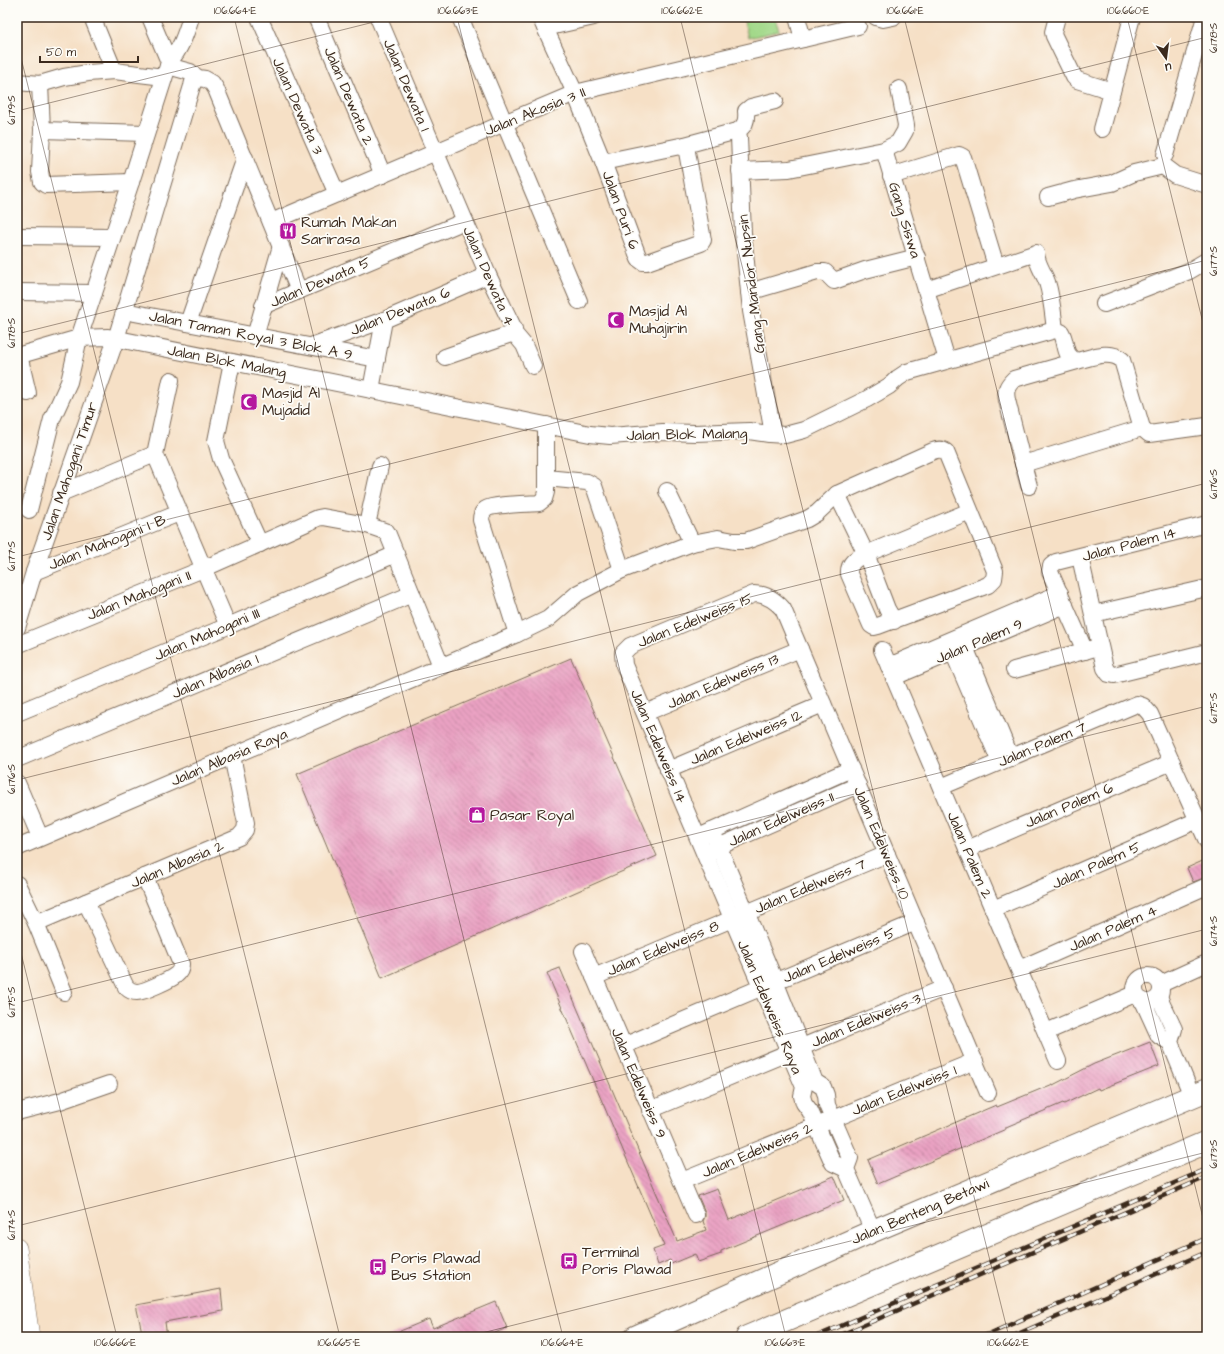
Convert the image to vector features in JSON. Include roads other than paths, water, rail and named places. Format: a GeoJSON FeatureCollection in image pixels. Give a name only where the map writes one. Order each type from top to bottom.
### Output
{"type":"FeatureCollection","features":[{"type":"Feature","properties":{"kind":"main road","name":"Jalan Benteng Betawi"},"geometry":{"type":"LineString","coordinates":[[635,1337],[873,1231],[1199,1093]]}},
{"type":"Feature","properties":{"kind":"main road"},"geometry":{"type":"LineString","coordinates":[[747,1337],[1207,1142]]}},
{"type":"Feature","properties":{"kind":"street"},"geometry":{"type":"LineString","coordinates":[[92,17],[114,71]]}},
{"type":"Feature","properties":{"kind":"street"},"geometry":{"type":"LineString","coordinates":[[150,17],[176,70]]}},
{"type":"Feature","properties":{"kind":"street"},"geometry":{"type":"LineString","coordinates":[[29,510],[52,419],[68,382],[84,338],[94,293],[146,133],[176,70],[177,54],[191,17]]}},
{"type":"Feature","properties":{"kind":"street","name":"Jalan Dewata 3"},"geometry":{"type":"LineString","coordinates":[[259,17],[337,194]]}},
{"type":"Feature","properties":{"kind":"street","name":"Jalan Dewata 2"},"geometry":{"type":"LineString","coordinates":[[316,17],[383,175]]}},
{"type":"Feature","properties":{"kind":"street","name":"Jalan Dewata 1"},"geometry":{"type":"LineString","coordinates":[[378,17],[436,152]]}},
{"type":"Feature","properties":{"kind":"street"},"geometry":{"type":"LineString","coordinates":[[460,17],[579,302]]}},
{"type":"Feature","properties":{"kind":"street"},"geometry":{"type":"LineString","coordinates":[[543,23],[594,17]]}},
{"type":"Feature","properties":{"kind":"street"},"geometry":{"type":"LineString","coordinates":[[797,17],[802,39]]}},
{"type":"Feature","properties":{"kind":"street"},"geometry":{"type":"LineString","coordinates":[[876,17],[884,19],[893,17]]}},
{"type":"Feature","properties":{"kind":"street"},"geometry":{"type":"LineString","coordinates":[[1057,17],[1053,32],[1054,36],[1074,77],[1077,80],[1112,91]]}},
{"type":"Feature","properties":{"kind":"street"},"geometry":{"type":"LineString","coordinates":[[1102,129],[1132,17]]}},
{"type":"Feature","properties":{"kind":"street"},"geometry":{"type":"LineString","coordinates":[[1165,155],[1205,17]]}},
{"type":"Feature","properties":{"kind":"street","name":"Jalan Puri 6"},"geometry":{"type":"LineString","coordinates":[[543,23],[576,92],[639,259],[643,262],[647,262],[701,243],[703,240],[685,145]]}},
{"type":"Feature","properties":{"kind":"street","name":"Jalan Akasia 3 II"},"geometry":{"type":"LineString","coordinates":[[271,222],[576,92],[858,26]]}},
{"type":"Feature","properties":{"kind":"street"},"geometry":{"type":"LineString","coordinates":[[17,82],[40,84],[64,77],[88,73],[176,70],[205,79],[212,83],[216,89],[245,158],[299,291]]}},
{"type":"Feature","properties":{"kind":"street","name":"Jalan Mahogani Timur"},"geometry":{"type":"LineString","coordinates":[[17,628],[34,572],[112,338],[124,311],[192,86],[193,82],[176,70]]}},
{"type":"Feature","properties":{"kind":"street"},"geometry":{"type":"LineString","coordinates":[[40,84],[42,130],[40,178],[42,182],[46,185],[131,182]]}},
{"type":"Feature","properties":{"kind":"street"},"geometry":{"type":"LineString","coordinates":[[740,171],[789,169],[884,150],[898,143],[905,131],[906,125],[899,89]]}},
{"type":"Feature","properties":{"kind":"street"},"geometry":{"type":"LineString","coordinates":[[603,162],[685,145],[736,132],[744,127],[747,119],[746,111],[751,107],[775,101]]}},
{"type":"Feature","properties":{"kind":"street"},"geometry":{"type":"LineString","coordinates":[[42,130],[146,133]]}},
{"type":"Feature","properties":{"kind":"street","name":"Gang Mandor Nupsin"},"geometry":{"type":"LineString","coordinates":[[736,132],[739,137],[743,233],[749,292],[773,434]]}},
{"type":"Feature","properties":{"kind":"street","name":"Gang Siswa"},"geometry":{"type":"LineString","coordinates":[[884,150],[947,360]]}},
{"type":"Feature","properties":{"kind":"street","name":"Jalan Dewata 4"},"geometry":{"type":"LineString","coordinates":[[436,152],[488,275],[514,329],[511,334],[445,357]]}},
{"type":"Feature","properties":{"kind":"street"},"geometry":{"type":"LineString","coordinates":[[891,176],[959,155],[963,157],[996,266]]}},
{"type":"Feature","properties":{"kind":"street"},"geometry":{"type":"LineString","coordinates":[[188,323],[245,158]]}},
{"type":"Feature","properties":{"kind":"street"},"geometry":{"type":"LineString","coordinates":[[1048,197],[1074,190],[1112,183],[1134,173],[1163,166],[1175,175],[1207,185]]}},
{"type":"Feature","properties":{"kind":"street","name":"Jalan Dewata 5"},"geometry":{"type":"LineString","coordinates":[[263,306],[465,221]]}},
{"type":"Feature","properties":{"kind":"street"},"geometry":{"type":"LineString","coordinates":[[17,236],[112,238]]}},
{"type":"Feature","properties":{"kind":"street"},"geometry":{"type":"LineString","coordinates":[[255,336],[281,246]]}},
{"type":"Feature","properties":{"kind":"street"},"geometry":{"type":"LineString","coordinates":[[926,290],[1036,253],[1038,266],[1047,284],[1052,304],[1055,330],[1061,332],[1063,335],[1068,356],[1077,361]]}},
{"type":"Feature","properties":{"kind":"street"},"geometry":{"type":"LineString","coordinates":[[749,292],[817,272],[825,272],[834,281],[865,270],[917,257]]}},
{"type":"Feature","properties":{"kind":"street"},"geometry":{"type":"LineString","coordinates":[[1104,304],[1182,274],[1199,266],[1207,260]]}},
{"type":"Feature","properties":{"kind":"street","name":"Jalan Dewata 6"},"geometry":{"type":"LineString","coordinates":[[311,346],[384,320],[488,275]]}},
{"type":"Feature","properties":{"kind":"street"},"geometry":{"type":"LineString","coordinates":[[17,292],[94,293]]}},
{"type":"Feature","properties":{"kind":"street","name":"Jalan Taman Royal 3 Blok A 9"},"geometry":{"type":"LineString","coordinates":[[124,311],[377,359]]}},
{"type":"Feature","properties":{"kind":"street"},"geometry":{"type":"LineString","coordinates":[[371,390],[384,320]]}},
{"type":"Feature","properties":{"kind":"street","name":"Jalan Blok Malang"},"geometry":{"type":"LineString","coordinates":[[18,356],[84,338],[112,338],[590,434],[610,436],[662,432],[694,433],[749,431],[785,435],[804,430],[880,392],[907,372],[1055,330]]}},
{"type":"Feature","properties":{"kind":"street"},"geometry":{"type":"LineString","coordinates":[[513,332],[524,345],[533,366]]}},
{"type":"Feature","properties":{"kind":"street"},"geometry":{"type":"LineString","coordinates":[[1029,486],[1007,400],[1006,392],[1008,385],[1014,379],[1077,361],[1111,354],[1122,360],[1142,428],[1149,434],[1207,426]]}},
{"type":"Feature","properties":{"kind":"street"},"geometry":{"type":"LineString","coordinates":[[18,356],[28,393]]}},
{"type":"Feature","properties":{"kind":"street"},"geometry":{"type":"LineString","coordinates":[[232,362],[216,441],[221,459],[260,544]]}},
{"type":"Feature","properties":{"kind":"street"},"geometry":{"type":"LineString","coordinates":[[171,380],[155,454],[228,626]]}},
{"type":"Feature","properties":{"kind":"street"},"geometry":{"type":"LineString","coordinates":[[517,634],[481,520],[482,513],[487,508],[495,506],[539,503],[544,499],[546,492],[546,425]]}},
{"type":"Feature","properties":{"kind":"street"},"geometry":{"type":"LineString","coordinates":[[1023,464],[1142,428]]}},
{"type":"Feature","properties":{"kind":"street"},"geometry":{"type":"LineString","coordinates":[[894,621],[887,609],[866,554],[837,494],[933,450],[939,449],[946,452],[995,572],[994,579],[988,585],[894,621],[874,627],[871,625],[849,574],[852,562],[866,554],[970,511]]}},
{"type":"Feature","properties":{"kind":"street"},"geometry":{"type":"LineString","coordinates":[[61,493],[155,454]]}},
{"type":"Feature","properties":{"kind":"street"},"geometry":{"type":"LineString","coordinates":[[380,466],[372,527],[385,531],[388,534],[441,666]]}},
{"type":"Feature","properties":{"kind":"street"},"geometry":{"type":"LineString","coordinates":[[546,478],[587,482],[594,486],[622,570]]}},
{"type":"Feature","properties":{"kind":"street"},"geometry":{"type":"LineString","coordinates":[[667,491],[692,543]]}},
{"type":"Feature","properties":{"kind":"street","name":"Jalan Albasia Raya"},"geometry":{"type":"LineString","coordinates":[[17,848],[517,634],[548,619],[578,593],[622,570],[692,543],[718,538],[734,541],[746,541],[807,519],[822,510],[837,494]]}},
{"type":"Feature","properties":{"kind":"street","name":"Jalan Mahogani I B"},"geometry":{"type":"LineString","coordinates":[[34,572],[179,513]]}},
{"type":"Feature","properties":{"kind":"street","name":"Jalan Mahogani II"},"geometry":{"type":"LineString","coordinates":[[17,645],[203,569],[318,518],[323,517],[372,527]]}},
{"type":"Feature","properties":{"kind":"street","name":"Jalan Palem 14"},"geometry":{"type":"LineString","coordinates":[[1062,599],[1050,572],[1051,566],[1056,562],[1207,524]]}},
{"type":"Feature","properties":{"kind":"street","name":"Jalan Mahogani III"},"geometry":{"type":"LineString","coordinates":[[17,713],[228,626],[396,554]]}},
{"type":"Feature","properties":{"kind":"street"},"geometry":{"type":"LineString","coordinates":[[1080,557],[1093,614],[1093,649]]}},
{"type":"Feature","properties":{"kind":"street"},"geometry":{"type":"LineString","coordinates":[[1093,614],[1207,588]]}},
{"type":"Feature","properties":{"kind":"street","name":"Jalan Albasia 1"},"geometry":{"type":"LineString","coordinates":[[17,759],[412,594]]}},
{"type":"Feature","properties":{"kind":"street","name":"Jalan Edelweiss 15"},"geometry":{"type":"LineString","coordinates":[[623,653],[630,646],[754,594],[762,594],[770,598]]}},
{"type":"Feature","properties":{"kind":"street","name":"Jalan Edelweiss 10"},"geometry":{"type":"LineString","coordinates":[[770,598],[777,602],[783,609],[988,1093]]}},
{"type":"Feature","properties":{"kind":"street"},"geometry":{"type":"LineString","coordinates":[[1062,599],[1109,674],[1114,675],[1207,652]]}},
{"type":"Feature","properties":{"kind":"street","name":"Jalan Palem 9"},"geometry":{"type":"LineString","coordinates":[[891,672],[959,649],[1062,599]]}},
{"type":"Feature","properties":{"kind":"street","name":"Jalan Palem 9"},"geometry":{"type":"LineString","coordinates":[[891,672],[1062,599]]}},
{"type":"Feature","properties":{"kind":"street","name":"Jalan Edelweiss 13"},"geometry":{"type":"LineString","coordinates":[[645,713],[800,649]]}},
{"type":"Feature","properties":{"kind":"street"},"geometry":{"type":"LineString","coordinates":[[959,649],[1006,760]]}},
{"type":"Feature","properties":{"kind":"street"},"geometry":{"type":"LineString","coordinates":[[1014,670],[1093,649]]}},
{"type":"Feature","properties":{"kind":"street","name":"Jalan Palem 2"},"geometry":{"type":"LineString","coordinates":[[882,650],[1058,1061]]}},
{"type":"Feature","properties":{"kind":"street","name":"Jalan Edelweiss 14"},"geometry":{"type":"LineString","coordinates":[[623,653],[624,665],[668,770],[705,834]]}},
{"type":"Feature","properties":{"kind":"street","name":"Jalan Edelweiss 12"},"geometry":{"type":"LineString","coordinates":[[668,770],[823,704]]}},
{"type":"Feature","properties":{"kind":"street","name":"Jalan Palem 7"},"geometry":{"type":"LineString","coordinates":[[941,787],[1137,704],[1143,706],[1150,714],[1172,762]]}},
{"type":"Feature","properties":{"kind":"street","name":"Jalan Albasia 2"},"geometry":{"type":"LineString","coordinates":[[36,923],[239,837],[246,830],[246,823],[232,756]]}},
{"type":"Feature","properties":{"kind":"street"},"geometry":{"type":"LineString","coordinates":[[1172,762],[1207,841]]}},
{"type":"Feature","properties":{"kind":"street","name":"Jalan Palem 6"},"geometry":{"type":"LineString","coordinates":[[967,849],[1172,762]]}},
{"type":"Feature","properties":{"kind":"street","name":"Jalan Edelweiss 11"},"geometry":{"type":"LineString","coordinates":[[705,834],[851,769]]}},
{"type":"Feature","properties":{"kind":"street"},"geometry":{"type":"LineString","coordinates":[[17,783],[40,837]]}},
{"type":"Feature","properties":{"kind":"street","name":"Jalan Edelweiss 11"},"geometry":{"type":"LineString","coordinates":[[704,853],[858,785]]}},
{"type":"Feature","properties":{"kind":"street","name":"Jalan Palem 5"},"geometry":{"type":"LineString","coordinates":[[993,909],[1198,820]]}},
{"type":"Feature","properties":{"kind":"street","name":"Jalan Edelweiss Raya"},"geometry":{"type":"LineString","coordinates":[[705,834],[718,847],[739,916]]}},
{"type":"Feature","properties":{"kind":"street","name":"Jalan Edelweiss Raya"},"geometry":{"type":"LineString","coordinates":[[705,834],[704,853],[739,916],[795,1050],[804,1087],[802,1096],[804,1103],[810,1111],[833,1163],[846,1169],[873,1231]]}},
{"type":"Feature","properties":{"kind":"street","name":"Jalan Edelweiss 7"},"geometry":{"type":"LineString","coordinates":[[739,916],[887,854]]}},
{"type":"Feature","properties":{"kind":"street"},"geometry":{"type":"LineString","coordinates":[[86,902],[126,987],[133,991],[141,992],[172,978],[177,975],[181,969],[181,964],[145,877]]}},
{"type":"Feature","properties":{"kind":"street"},"geometry":{"type":"LineString","coordinates":[[17,884],[36,923],[64,992]]}},
{"type":"Feature","properties":{"kind":"street","name":"Jalan Palem 4"},"geometry":{"type":"LineString","coordinates":[[1019,969],[1207,886]]}},
{"type":"Feature","properties":{"kind":"street","name":"Jalan Edelweiss 8"},"geometry":{"type":"LineString","coordinates":[[594,977],[739,916]]}},
{"type":"Feature","properties":{"kind":"street","name":"Jalan Edelweiss 5"},"geometry":{"type":"LineString","coordinates":[[624,1046],[916,922]]}},
{"type":"Feature","properties":{"kind":"street","name":"Jalan Edelweiss 9"},"geometry":{"type":"LineString","coordinates":[[583,952],[696,1215]]}},
{"type":"Feature","properties":{"kind":"street"},"geometry":{"type":"LineString","coordinates":[[1046,1032],[1139,997],[1149,1002],[1155,1001],[1160,990],[1207,963]]}},
{"type":"Feature","properties":{"kind":"street"},"geometry":{"type":"LineString","coordinates":[[1170,1042],[1174,1029],[1157,978],[1150,975],[1143,976],[1138,980],[1135,986],[1139,997],[1159,1036],[1170,1042],[1199,1093]]}},
{"type":"Feature","properties":{"kind":"street","name":"Jalan Edelweiss 3"},"geometry":{"type":"LineString","coordinates":[[650,1110],[944,988]]}},
{"type":"Feature","properties":{"kind":"street","name":"Jalan Edelweiss Raya"},"geometry":{"type":"LineString","coordinates":[[795,1050],[815,1082],[823,1087],[827,1105],[850,1158],[846,1169]]}},
{"type":"Feature","properties":{"kind":"street","name":"Jalan Edelweiss 1"},"geometry":{"type":"LineString","coordinates":[[833,1119],[975,1061]]}},
{"type":"Feature","properties":{"kind":"street"},"geometry":{"type":"LineString","coordinates":[[17,1112],[60,1101],[109,1084]]}},
{"type":"Feature","properties":{"kind":"street","name":"Jalan Edelweiss 2"},"geometry":{"type":"LineString","coordinates":[[682,1181],[833,1119]]}},
{"type":"Feature","properties":{"kind":"street"},"geometry":{"type":"LineString","coordinates":[[17,1248],[30,1337]]}},
{"type":"Feature","properties":{"kind":"railway"},"geometry":{"type":"LineString","coordinates":[[815,1337],[1207,1169]]}},
{"type":"Feature","properties":{"kind":"railway"},"geometry":{"type":"LineString","coordinates":[[836,1337],[1207,1177]]}},
{"type":"Feature","properties":{"kind":"railway"},"geometry":{"type":"LineString","coordinates":[[982,1337],[1207,1238]]}},
{"type":"Feature","properties":{"kind":"railway"},"geometry":{"type":"LineString","coordinates":[[1011,1337],[1207,1252]]}},
{"type":"Feature","properties":{"kind":"place","name":"Rumah Makan Sarirasa"},"geometry":{"type":"Point","coordinates":[288,231]}},
{"type":"Feature","properties":{"kind":"place","name":"Masjid Al Muhajirin"},"geometry":{"type":"Point","coordinates":[616,320]}},
{"type":"Feature","properties":{"kind":"place","name":"Masjid Al Mujadid"},"geometry":{"type":"Point","coordinates":[249,402]}},
{"type":"Feature","properties":{"kind":"place","name":"Pasar Royal"},"geometry":{"type":"Point","coordinates":[477,815]}},
{"type":"Feature","properties":{"kind":"place","name":"Terminal Poris Plawad"},"geometry":{"type":"Point","coordinates":[569,1261]}},
{"type":"Feature","properties":{"kind":"place","name":"Poris Plawad Bus Station"},"geometry":{"type":"Point","coordinates":[378,1267]}}]}
